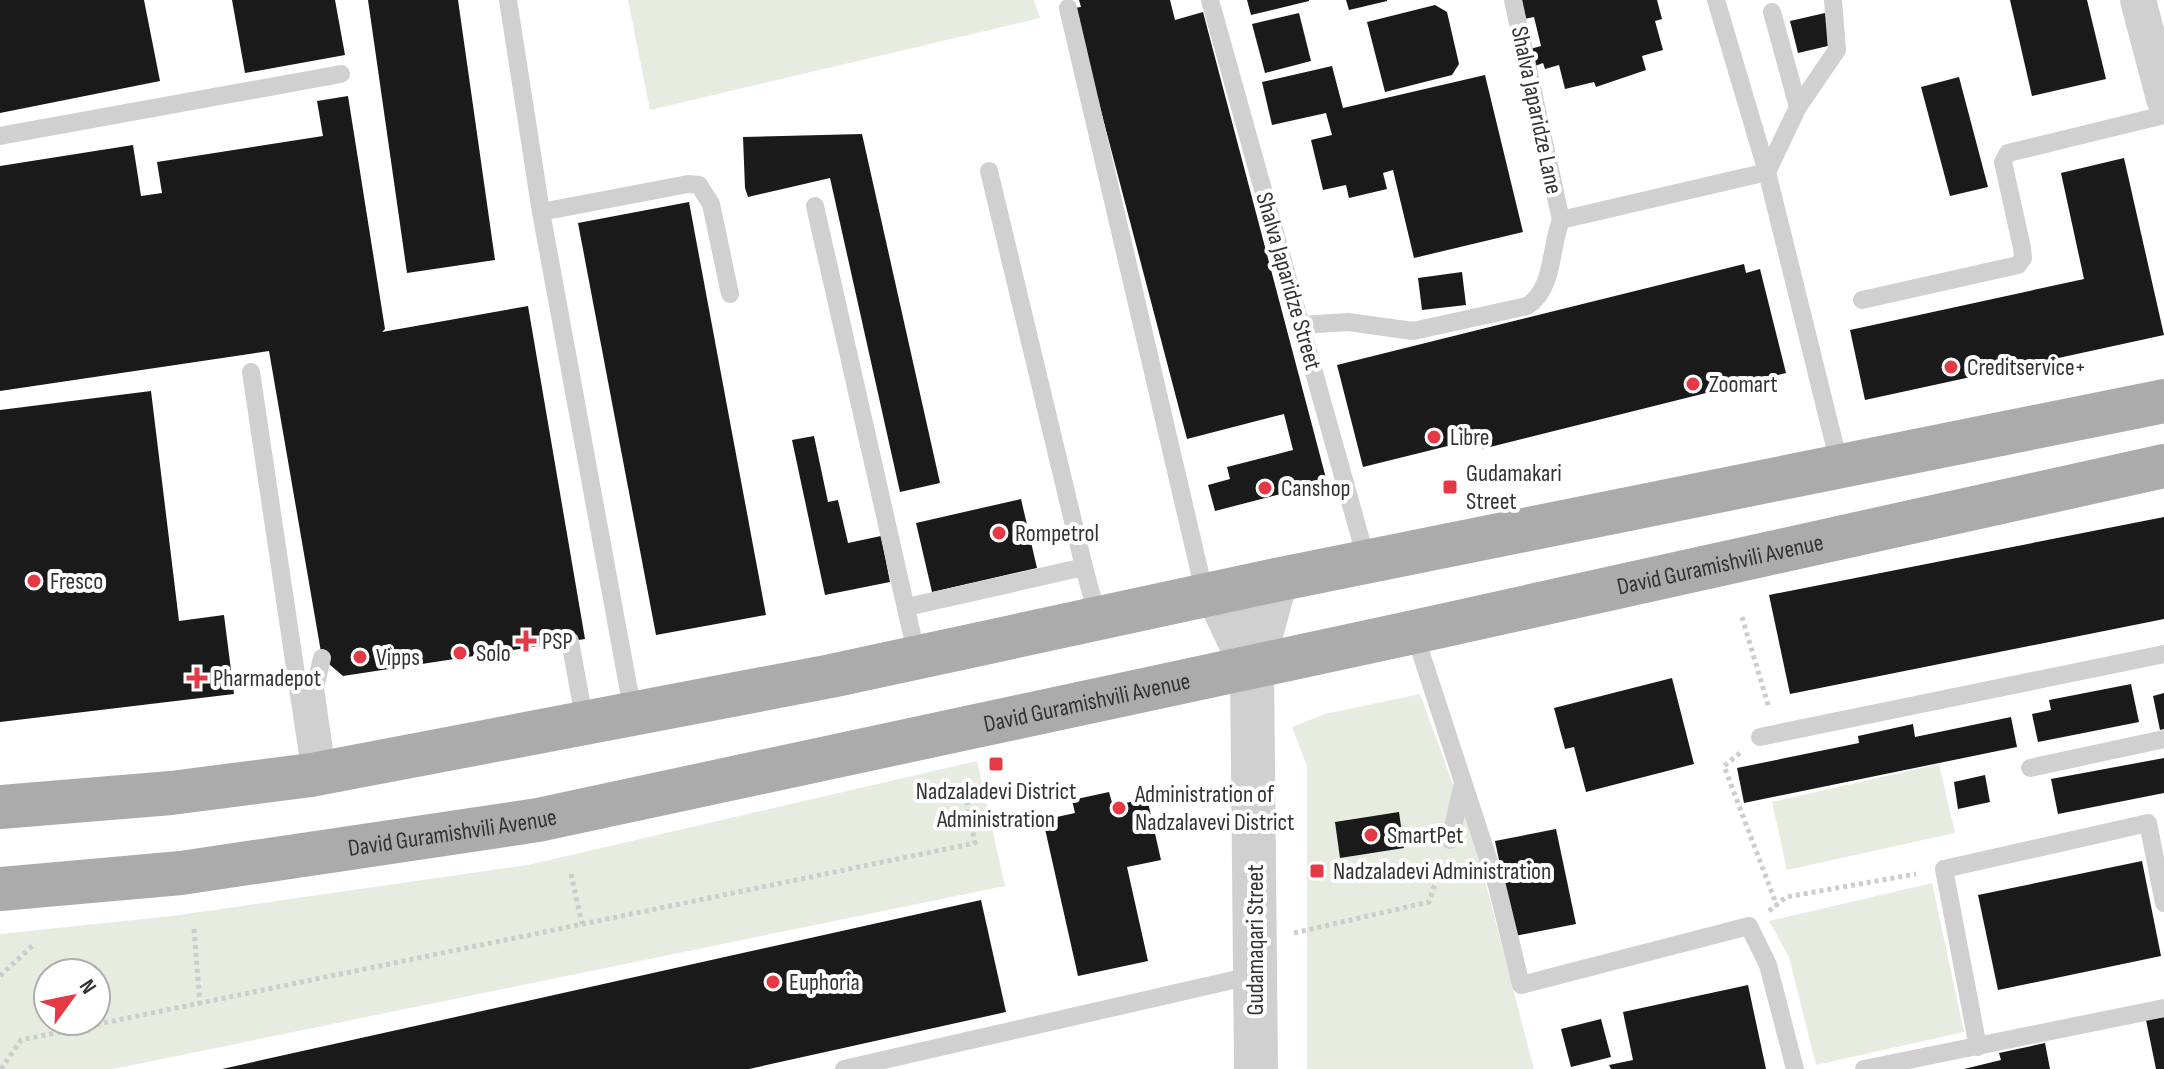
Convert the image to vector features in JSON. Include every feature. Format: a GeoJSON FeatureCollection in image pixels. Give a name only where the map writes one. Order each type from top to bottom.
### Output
{"type":"FeatureCollection","features":[{"type":"Feature","properties":{"kind":"main road"},"geometry":{"type":"LineString","coordinates":[[0,807],[171,793],[319,773],[917,657],[1276,580],[2164,401]]}},
{"type":"Feature","properties":{"kind":"main road","name":"David Guramishvili Avenue"},"geometry":{"type":"LineString","coordinates":[[0,889],[181,873],[538,820],[1414,632],[2164,466]]}},
{"type":"Feature","properties":{"kind":"street"},"geometry":{"type":"LineString","coordinates":[[2138,0],[2164,99]]}},
{"type":"Feature","properties":{"kind":"street"},"geometry":{"type":"LineString","coordinates":[[1252,667],[1276,580]]}},
{"type":"Feature","properties":{"kind":"street"},"geometry":{"type":"LineString","coordinates":[[1211,594],[1252,667]]}},
{"type":"Feature","properties":{"kind":"street","name":"Gudamaqari Street"},"geometry":{"type":"LineString","coordinates":[[1252,667],[1256,1069]]}},
{"type":"Feature","properties":{"kind":"lane"},"geometry":{"type":"LineString","coordinates":[[508,0],[541,212],[633,713]]}},
{"type":"Feature","properties":{"kind":"lane","name":"Shalva Japaridze Street"},"geometry":{"type":"LineString","coordinates":[[1210,0],[1367,562]]}},
{"type":"Feature","properties":{"kind":"lane","name":"Shalva Japaridze Lane"},"geometry":{"type":"LineString","coordinates":[[1513,0],[1561,220]]}},
{"type":"Feature","properties":{"kind":"lane"},"geometry":{"type":"LineString","coordinates":[[1716,0],[1767,172],[1840,467]]}},
{"type":"Feature","properties":{"kind":"lane"},"geometry":{"type":"LineString","coordinates":[[1767,172],[1798,107],[1837,50],[1833,0]]}},
{"type":"Feature","properties":{"kind":"lane"},"geometry":{"type":"LineString","coordinates":[[1068,8],[1211,594]]}},
{"type":"Feature","properties":{"kind":"lane"},"geometry":{"type":"LineString","coordinates":[[1772,12],[1798,107]]}},
{"type":"Feature","properties":{"kind":"lane"},"geometry":{"type":"LineString","coordinates":[[0,136],[341,74]]}},
{"type":"Feature","properties":{"kind":"lane"},"geometry":{"type":"LineString","coordinates":[[1862,300],[2018,265],[2023,258],[2003,162],[2008,153],[2164,115]]}},
{"type":"Feature","properties":{"kind":"lane"},"geometry":{"type":"LineString","coordinates":[[989,171],[1098,619]]}},
{"type":"Feature","properties":{"kind":"lane"},"geometry":{"type":"LineString","coordinates":[[1301,325],[1348,322],[1413,331],[1527,306],[1537,300],[1545,285],[1552,243],[1561,220],[1767,172]]}},
{"type":"Feature","properties":{"kind":"lane"},"geometry":{"type":"LineString","coordinates":[[541,212],[688,184],[699,185],[711,204],[730,294]]}},
{"type":"Feature","properties":{"kind":"lane"},"geometry":{"type":"LineString","coordinates":[[815,206],[917,657]]}},
{"type":"Feature","properties":{"kind":"lane"},"geometry":{"type":"LineString","coordinates":[[251,372],[319,773]]}},
{"type":"Feature","properties":{"kind":"lane"},"geometry":{"type":"LineString","coordinates":[[907,607],[1084,567]]}},
{"type":"Feature","properties":{"kind":"lane"},"geometry":{"type":"LineString","coordinates":[[1414,632],[1497,886],[1521,985],[1749,926],[1768,965],[1795,1069]]}},
{"type":"Feature","properties":{"kind":"lane"},"geometry":{"type":"LineString","coordinates":[[570,641],[585,723]]}},
{"type":"Feature","properties":{"kind":"lane"},"geometry":{"type":"LineString","coordinates":[[1768,735],[2164,654]]}},
{"type":"Feature","properties":{"kind":"lane"},"geometry":{"type":"LineString","coordinates":[[319,773],[315,688],[322,658]]}},
{"type":"Feature","properties":{"kind":"lane"},"geometry":{"type":"LineString","coordinates":[[2030,768],[2164,739]]}},
{"type":"Feature","properties":{"kind":"lane"},"geometry":{"type":"LineString","coordinates":[[1450,840],[1463,783]]}},
{"type":"Feature","properties":{"kind":"lane"},"geometry":{"type":"LineString","coordinates":[[1978,1047],[1944,869],[2148,823],[2164,903]]}},
{"type":"Feature","properties":{"kind":"lane"},"geometry":{"type":"LineString","coordinates":[[844,1069],[1256,975]]}},
{"type":"Feature","properties":{"kind":"lane"},"geometry":{"type":"LineString","coordinates":[[1864,1069],[2164,1008]]}},
{"type":"Feature","properties":{"kind":"path"},"geometry":{"type":"LineString","coordinates":[[1742,617],[1768,735],[1724,766],[1777,906]]}},
{"type":"Feature","properties":{"kind":"path"},"geometry":{"type":"LineString","coordinates":[[1,1069],[21,1040],[975,843],[964,785]]}},
{"type":"Feature","properties":{"kind":"path"},"geometry":{"type":"LineString","coordinates":[[1749,926],[1786,897],[1944,869]]}},
{"type":"Feature","properties":{"kind":"path"},"geometry":{"type":"LineString","coordinates":[[571,874],[582,924]]}},
{"type":"Feature","properties":{"kind":"path"},"geometry":{"type":"LineString","coordinates":[[194,929],[200,1004]]}},
{"type":"Feature","properties":{"kind":"path"},"geometry":{"type":"LineString","coordinates":[[0,976],[33,945]]}},
{"type":"Feature","properties":{"kind":"shaded area"},"geometry":{"type":"Polygon","coordinates":[[[628,0],[1034,0],[1040,18],[650,110],[628,0]]]}},
{"type":"Feature","properties":{"kind":"shaded area"},"geometry":{"type":"Polygon","coordinates":[[[1420,694],[1477,850],[1534,1069],[1307,1069],[1307,766],[1292,727],[1325,714],[1420,694]]]}},
{"type":"Feature","properties":{"kind":"shaded area"},"geometry":{"type":"Polygon","coordinates":[[[977,761],[1005,886],[113,1069],[0,1069],[0,934],[172,916],[528,865],[977,761]]]}},
{"type":"Feature","properties":{"kind":"shaded area"},"geometry":{"type":"Polygon","coordinates":[[[1939,764],[1955,833],[1787,870],[1772,802],[1939,764]]]}},
{"type":"Feature","properties":{"kind":"shaded area"},"geometry":{"type":"Polygon","coordinates":[[[1932,883],[1964,1032],[1816,1065],[1789,957],[1769,921],[1932,883]]]}},
{"type":"Feature","properties":{"kind":"building"},"geometry":{"type":"Polygon","coordinates":[[[0,0],[144,0],[160,81],[0,113],[0,0]]]}},
{"type":"Feature","properties":{"kind":"building"},"geometry":{"type":"Polygon","coordinates":[[[232,0],[335,0],[345,55],[245,73],[232,0]]]}},
{"type":"Feature","properties":{"kind":"building"},"geometry":{"type":"Polygon","coordinates":[[[368,0],[458,0],[495,260],[407,273],[368,0]]]}},
{"type":"Feature","properties":{"kind":"building"},"geometry":{"type":"Polygon","coordinates":[[[1079,0],[1170,0],[1175,20],[1203,12],[1327,482],[1215,511],[1208,485],[1230,479],[1227,467],[1293,450],[1284,414],[1187,439],[1074,8],[1081,7],[1079,0]]]}},
{"type":"Feature","properties":{"kind":"building"},"geometry":{"type":"Polygon","coordinates":[[[1247,0],[1309,0],[1309,1],[1251,15],[1247,0]]]}},
{"type":"Feature","properties":{"kind":"building"},"geometry":{"type":"Polygon","coordinates":[[[1346,0],[1387,0],[1387,1],[1349,10],[1346,0]]]}},
{"type":"Feature","properties":{"kind":"building"},"geometry":{"type":"Polygon","coordinates":[[[1519,0],[1657,0],[1662,19],[1655,21],[1663,50],[1642,56],[1646,70],[1596,87],[1594,82],[1565,89],[1559,65],[1545,69],[1543,63],[1535,66],[1530,49],[1541,46],[1534,17],[1524,19],[1519,0]]]}},
{"type":"Feature","properties":{"kind":"building"},"geometry":{"type":"Polygon","coordinates":[[[2010,0],[2087,0],[2106,79],[2032,96],[2010,0]]]}},
{"type":"Feature","properties":{"kind":"building"},"geometry":{"type":"Polygon","coordinates":[[[1435,5],[1447,12],[1459,64],[1452,75],[1385,92],[1367,22],[1435,5]]]}},
{"type":"Feature","properties":{"kind":"building"},"geometry":{"type":"Polygon","coordinates":[[[1299,13],[1311,61],[1265,73],[1252,24],[1299,13]]]}},
{"type":"Feature","properties":{"kind":"building"},"geometry":{"type":"Polygon","coordinates":[[[1825,13],[1832,45],[1798,53],[1790,21],[1825,13]]]}},
{"type":"Feature","properties":{"kind":"building"},"geometry":{"type":"Polygon","coordinates":[[[1332,66],[1343,108],[1485,75],[1523,232],[1414,258],[1393,170],[1383,173],[1387,189],[1349,198],[1346,185],[1323,190],[1311,140],[1332,135],[1326,113],[1272,125],[1262,82],[1332,66]]]}},
{"type":"Feature","properties":{"kind":"building"},"geometry":{"type":"Polygon","coordinates":[[[1959,77],[1988,187],[1950,196],[1921,87],[1959,77]]]}},
{"type":"Feature","properties":{"kind":"building"},"geometry":{"type":"Polygon","coordinates":[[[348,96],[385,329],[382,332],[528,306],[585,639],[343,676],[322,658],[269,351],[0,391],[0,166],[133,145],[141,196],[162,193],[157,162],[323,136],[317,101],[348,96]]]}},
{"type":"Feature","properties":{"kind":"building"},"geometry":{"type":"Polygon","coordinates":[[[862,134],[940,483],[900,492],[830,178],[748,197],[745,188],[743,137],[862,134]]]}},
{"type":"Feature","properties":{"kind":"building"},"geometry":{"type":"Polygon","coordinates":[[[2124,158],[2164,335],[1865,400],[1850,330],[2084,279],[2061,173],[2124,158]]]}},
{"type":"Feature","properties":{"kind":"building"},"geometry":{"type":"Polygon","coordinates":[[[689,202],[766,615],[656,635],[578,223],[689,202]]]}},
{"type":"Feature","properties":{"kind":"building"},"geometry":{"type":"Polygon","coordinates":[[[1744,264],[1746,273],[1760,269],[1786,373],[1482,449],[1480,438],[1363,467],[1337,365],[1744,264]]]}},
{"type":"Feature","properties":{"kind":"building"},"geometry":{"type":"Polygon","coordinates":[[[1462,272],[1466,305],[1422,310],[1418,278],[1462,272]]]}},
{"type":"Feature","properties":{"kind":"building"},"geometry":{"type":"Polygon","coordinates":[[[151,391],[179,621],[224,615],[234,694],[0,722],[0,410],[151,391]]]}},
{"type":"Feature","properties":{"kind":"building"},"geometry":{"type":"Polygon","coordinates":[[[814,436],[828,502],[838,500],[848,543],[881,536],[890,582],[825,595],[792,440],[814,436]]]}},
{"type":"Feature","properties":{"kind":"building"},"geometry":{"type":"Polygon","coordinates":[[[1021,499],[1037,568],[932,592],[916,523],[1021,499]]]}},
{"type":"Feature","properties":{"kind":"building"},"geometry":{"type":"Polygon","coordinates":[[[2164,517],[2164,619],[1790,694],[1769,595],[2164,517]]]}},
{"type":"Feature","properties":{"kind":"building"},"geometry":{"type":"Polygon","coordinates":[[[1672,678],[1694,764],[1586,792],[1574,747],[1565,749],[1554,708],[1672,678]]]}},
{"type":"Feature","properties":{"kind":"building"},"geometry":{"type":"Polygon","coordinates":[[[2131,684],[2139,722],[2038,742],[2032,714],[2051,710],[2049,700],[2131,684]]]}},
{"type":"Feature","properties":{"kind":"building"},"geometry":{"type":"Polygon","coordinates":[[[2164,693],[2164,729],[2160,730],[2153,696],[2164,693]]]}},
{"type":"Feature","properties":{"kind":"building"},"geometry":{"type":"Polygon","coordinates":[[[2011,717],[2017,747],[1744,803],[1737,768],[1859,743],[1858,736],[1913,724],[1915,737],[2011,717]]]}},
{"type":"Feature","properties":{"kind":"building"},"geometry":{"type":"Polygon","coordinates":[[[2164,758],[2164,793],[2058,814],[2051,779],[2164,758]]]}},
{"type":"Feature","properties":{"kind":"building"},"geometry":{"type":"Polygon","coordinates":[[[1985,775],[1990,802],[1958,809],[1954,782],[1985,775]]]}},
{"type":"Feature","properties":{"kind":"building"},"geometry":{"type":"Polygon","coordinates":[[[1109,792],[1113,806],[1147,798],[1161,860],[1127,867],[1148,961],[1078,976],[1043,820],[1075,813],[1072,800],[1109,792]]]}},
{"type":"Feature","properties":{"kind":"building"},"geometry":{"type":"Polygon","coordinates":[[[1399,812],[1404,848],[1340,858],[1335,822],[1399,812]]]}},
{"type":"Feature","properties":{"kind":"building"},"geometry":{"type":"Polygon","coordinates":[[[1556,829],[1576,924],[1515,936],[1495,841],[1556,829]]]}},
{"type":"Feature","properties":{"kind":"building"},"geometry":{"type":"Polygon","coordinates":[[[2142,861],[2161,956],[1998,990],[1978,895],[2142,861]]]}},
{"type":"Feature","properties":{"kind":"building"},"geometry":{"type":"Polygon","coordinates":[[[981,900],[1006,1012],[749,1069],[222,1069],[981,900]]]}},
{"type":"Feature","properties":{"kind":"building"},"geometry":{"type":"Polygon","coordinates":[[[1748,985],[1766,1069],[1611,1069],[1609,1065],[1633,1060],[1623,1012],[1748,985]]]}},
{"type":"Feature","properties":{"kind":"building"},"geometry":{"type":"Polygon","coordinates":[[[2164,1017],[2164,1069],[2156,1069],[2146,1020],[2164,1017]]]}},
{"type":"Feature","properties":{"kind":"building"},"geometry":{"type":"Polygon","coordinates":[[[1601,1019],[1611,1057],[1571,1067],[1561,1029],[1601,1019]]]}},
{"type":"Feature","properties":{"kind":"building"},"geometry":{"type":"Polygon","coordinates":[[[2045,1043],[2050,1069],[1964,1069],[2001,1060],[1999,1053],[2045,1043]]]}},
{"type":"Feature","properties":{"kind":"place","name":"Creditservice+"},"geometry":{"type":"Point","coordinates":[1951,367]}},
{"type":"Feature","properties":{"kind":"place","name":"Zoomart"},"geometry":{"type":"Point","coordinates":[1693,384]}},
{"type":"Feature","properties":{"kind":"place","name":"Libre"},"geometry":{"type":"Point","coordinates":[1434,437]}},
{"type":"Feature","properties":{"kind":"place","name":"Gudamakari Street"},"geometry":{"type":"Point","coordinates":[1450,487]}},
{"type":"Feature","properties":{"kind":"place","name":"Canshop"},"geometry":{"type":"Point","coordinates":[1265,488]}},
{"type":"Feature","properties":{"kind":"place","name":"Rompetrol"},"geometry":{"type":"Point","coordinates":[999,533]}},
{"type":"Feature","properties":{"kind":"place","name":"Fresco"},"geometry":{"type":"Point","coordinates":[34,581]}},
{"type":"Feature","properties":{"kind":"place","name":"PSP"},"geometry":{"type":"Point","coordinates":[526,641]}},
{"type":"Feature","properties":{"kind":"place","name":"Solo"},"geometry":{"type":"Point","coordinates":[460,653]}},
{"type":"Feature","properties":{"kind":"place","name":"Vipps"},"geometry":{"type":"Point","coordinates":[360,657]}},
{"type":"Feature","properties":{"kind":"place","name":"Pharmadepot"},"geometry":{"type":"Point","coordinates":[197,678]}},
{"type":"Feature","properties":{"kind":"place","name":"Nadzaladevi District Administration"},"geometry":{"type":"Point","coordinates":[996,764]}},
{"type":"Feature","properties":{"kind":"place","name":"Administration of Nadzalavevi District"},"geometry":{"type":"Point","coordinates":[1119,808]}},
{"type":"Feature","properties":{"kind":"place","name":"SmartPet"},"geometry":{"type":"Point","coordinates":[1371,835]}},
{"type":"Feature","properties":{"kind":"place","name":"Nadzaladevi Administration"},"geometry":{"type":"Point","coordinates":[1317,871]}},
{"type":"Feature","properties":{"kind":"place","name":"Euphoria"},"geometry":{"type":"Point","coordinates":[773,982]}}]}
